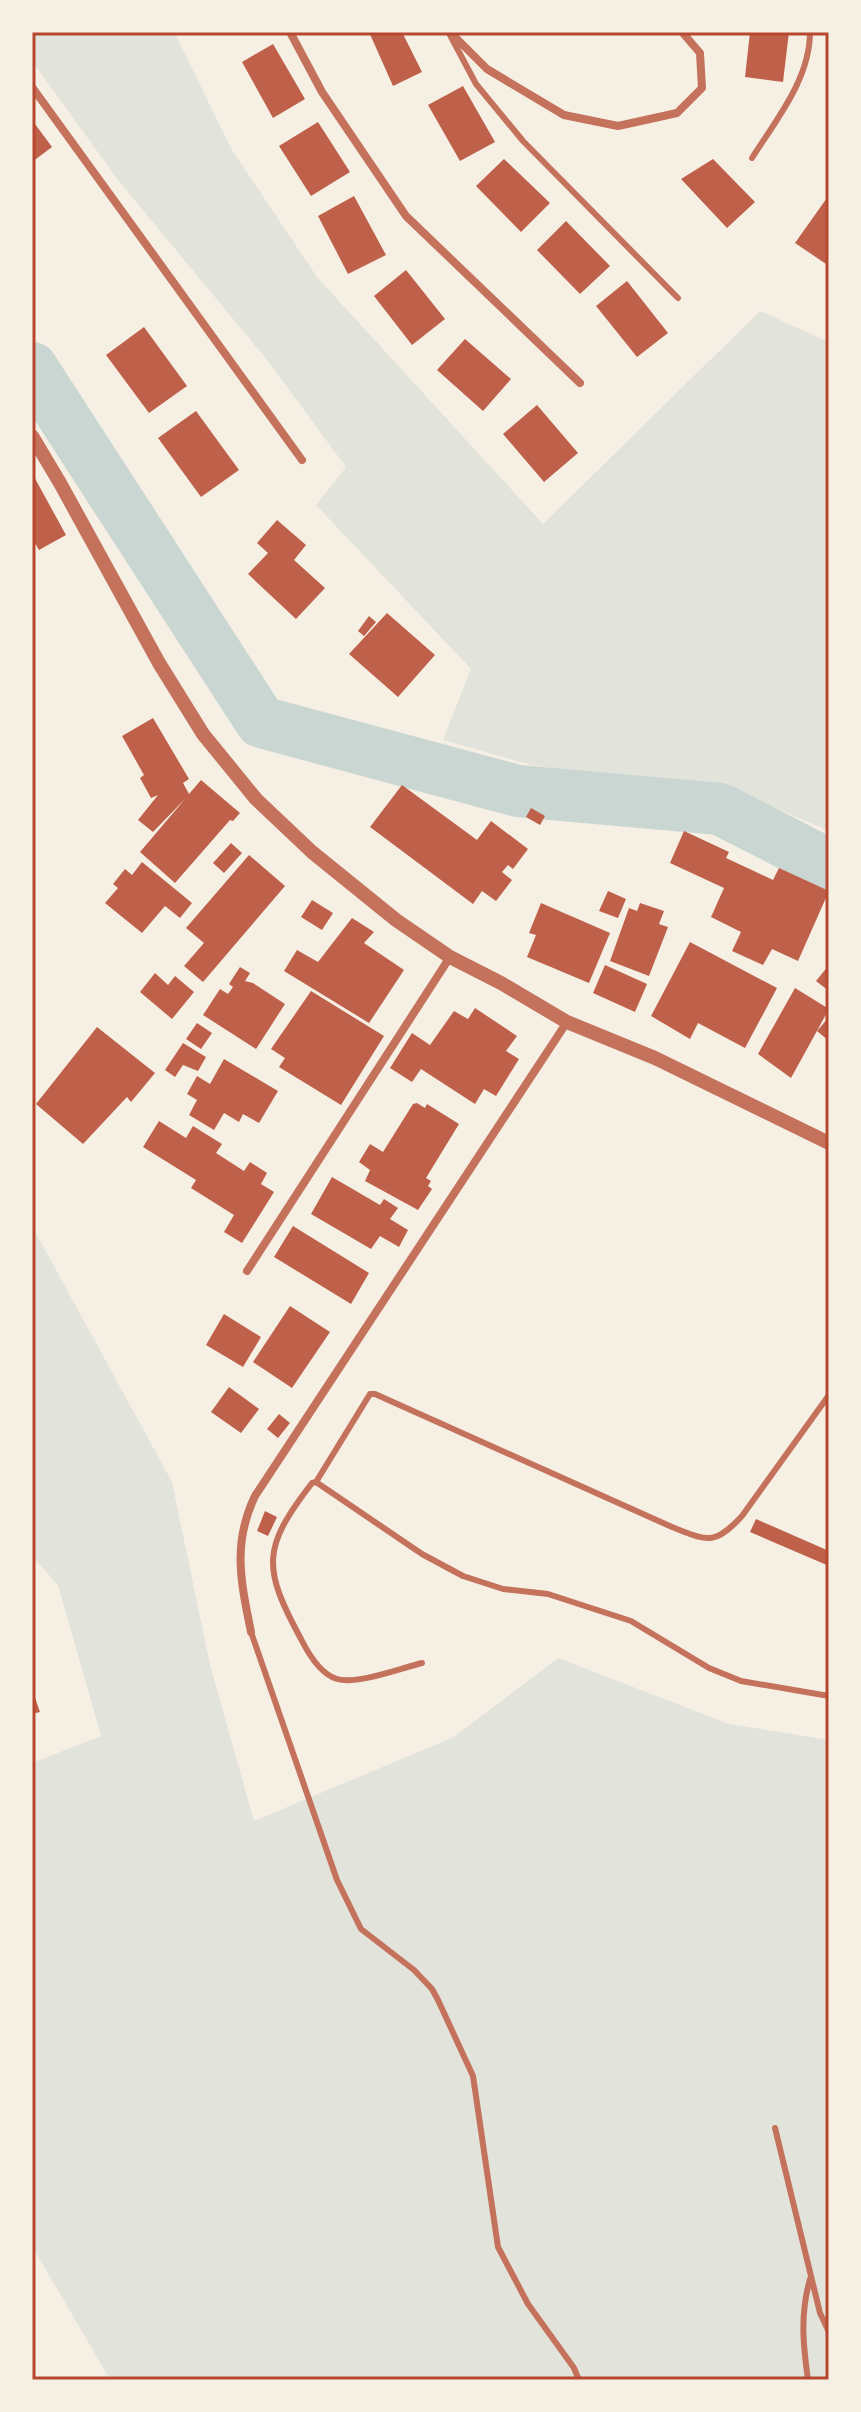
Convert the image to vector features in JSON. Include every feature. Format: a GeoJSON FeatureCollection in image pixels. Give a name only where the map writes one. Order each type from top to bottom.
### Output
{"type":"FeatureCollection","features":[{"type":"Feature","properties":{"kind":"street"},"geometry":{"type":"LineString","coordinates":[[290,32],[322,92],[406,216],[580,383]]}},
{"type":"Feature","properties":{"kind":"street"},"geometry":{"type":"LineString","coordinates":[[449,32],[487,69],[564,115],[618,126],[677,113],[702,88],[700,53],[682,32]]}},
{"type":"Feature","properties":{"kind":"street"},"geometry":{"type":"LineString","coordinates":[[32,87],[302,460]]}},
{"type":"Feature","properties":{"kind":"street"},"geometry":{"type":"LineString","coordinates":[[32,436],[152,650],[203,734],[282,826],[396,920],[450,957],[567,1022],[655,1058],[829,1143]]}},
{"type":"Feature","properties":{"kind":"street"},"geometry":{"type":"LineString","coordinates":[[247,1271],[450,957]]}},
{"type":"Feature","properties":{"kind":"street"},"geometry":{"type":"LineString","coordinates":[[251,1632],[242,1588],[239,1551],[244,1523],[255,1496],[567,1022]]}},
{"type":"Feature","properties":{"kind":"lane"},"geometry":{"type":"LineString","coordinates":[[449,32],[476,84],[523,141],[678,298]]}},
{"type":"Feature","properties":{"kind":"lane"},"geometry":{"type":"LineString","coordinates":[[752,158],[792,95],[810,54],[810,32]]}},
{"type":"Feature","properties":{"kind":"lane"},"geometry":{"type":"LineString","coordinates":[[422,1663],[358,1679],[337,1679],[311,1658],[280,1596],[271,1568],[276,1541],[292,1509],[316,1482],[370,1394],[648,1517],[702,1539],[712,1540],[725,1534],[742,1516],[829,1395]]}},
{"type":"Feature","properties":{"kind":"lane"},"geometry":{"type":"LineString","coordinates":[[316,1482],[422,1554],[463,1576],[503,1589],[548,1594],[631,1621],[709,1668],[741,1681],[829,1696]]}},
{"type":"Feature","properties":{"kind":"lane"},"geometry":{"type":"LineString","coordinates":[[251,1632],[337,1880],[352,1913],[361,1929],[394,1952],[432,1989],[473,2076],[498,2247],[528,2304],[574,2368],[579,2380]]}},
{"type":"Feature","properties":{"kind":"lane"},"geometry":{"type":"LineString","coordinates":[[775,2128],[820,2313],[829,2332]]}},
{"type":"Feature","properties":{"kind":"lane"},"geometry":{"type":"LineString","coordinates":[[808,2380],[801,2330],[804,2299],[811,2276]]}},
{"type":"Feature","properties":{"kind":"shaded area"},"geometry":{"type":"Polygon","coordinates":[[[32,32],[174,32],[232,150],[317,277],[543,524],[760,311],[829,342],[829,831],[740,793],[531,765],[443,740],[471,669],[316,505],[346,467],[267,360],[118,180],[32,61],[32,32]]]}},
{"type":"Feature","properties":{"kind":"shaded area"},"geometry":{"type":"Polygon","coordinates":[[[32,1226],[172,1482],[210,1665],[254,1821],[454,1737],[558,1658],[729,1724],[829,1740],[829,2380],[112,2380],[108,2376],[32,2246],[32,1763],[101,1736],[58,1585],[32,1556],[32,1226]]]}},
{"type":"Feature","properties":{"kind":"building"},"geometry":{"type":"Polygon","coordinates":[[[369,32],[402,32],[422,72],[393,86],[369,32]]]}},
{"type":"Feature","properties":{"kind":"building"},"geometry":{"type":"Polygon","coordinates":[[[750,32],[789,32],[783,82],[745,77],[750,32]]]}},
{"type":"Feature","properties":{"kind":"building"},"geometry":{"type":"Polygon","coordinates":[[[273,44],[305,99],[273,118],[242,62],[273,44]]]}},
{"type":"Feature","properties":{"kind":"building"},"geometry":{"type":"Polygon","coordinates":[[[463,86],[495,142],[460,161],[428,105],[463,86]]]}},
{"type":"Feature","properties":{"kind":"building"},"geometry":{"type":"Polygon","coordinates":[[[32,120],[52,147],[32,162],[32,120]]]}},
{"type":"Feature","properties":{"kind":"building"},"geometry":{"type":"Polygon","coordinates":[[[318,122],[350,172],[311,196],[279,146],[318,122]]]}},
{"type":"Feature","properties":{"kind":"building"},"geometry":{"type":"Polygon","coordinates":[[[504,159],[550,203],[521,232],[476,186],[504,159]]]}},
{"type":"Feature","properties":{"kind":"building"},"geometry":{"type":"Polygon","coordinates":[[[713,159],[755,202],[727,228],[681,179],[713,159]]]}},
{"type":"Feature","properties":{"kind":"building"},"geometry":{"type":"Polygon","coordinates":[[[829,195],[829,266],[795,243],[829,195]]]}},
{"type":"Feature","properties":{"kind":"building"},"geometry":{"type":"Polygon","coordinates":[[[354,196],[386,255],[348,274],[318,216],[354,196]]]}},
{"type":"Feature","properties":{"kind":"building"},"geometry":{"type":"Polygon","coordinates":[[[566,221],[610,266],[580,294],[537,250],[566,221]]]}},
{"type":"Feature","properties":{"kind":"building"},"geometry":{"type":"Polygon","coordinates":[[[406,270],[445,319],[412,345],[374,296],[406,270]]]}},
{"type":"Feature","properties":{"kind":"building"},"geometry":{"type":"Polygon","coordinates":[[[627,281],[668,333],[637,357],[596,306],[627,281]]]}},
{"type":"Feature","properties":{"kind":"building"},"geometry":{"type":"Polygon","coordinates":[[[144,327],[187,386],[149,413],[106,355],[144,327]]]}},
{"type":"Feature","properties":{"kind":"building"},"geometry":{"type":"Polygon","coordinates":[[[465,339],[511,379],[483,411],[437,370],[465,339]]]}},
{"type":"Feature","properties":{"kind":"building"},"geometry":{"type":"Polygon","coordinates":[[[537,405],[578,453],[544,482],[503,434],[537,405]]]}},
{"type":"Feature","properties":{"kind":"building"},"geometry":{"type":"Polygon","coordinates":[[[196,411],[239,470],[201,497],[158,438],[196,411]]]}},
{"type":"Feature","properties":{"kind":"building"},"geometry":{"type":"Polygon","coordinates":[[[32,473],[66,535],[39,550],[32,538],[32,473]]]}},
{"type":"Feature","properties":{"kind":"building"},"geometry":{"type":"Polygon","coordinates":[[[277,520],[306,545],[294,560],[325,588],[296,619],[248,574],[268,553],[257,543],[277,520]]]}},
{"type":"Feature","properties":{"kind":"building"},"geometry":{"type":"Polygon","coordinates":[[[387,613],[435,655],[398,697],[349,654],[387,613]]]}},
{"type":"Feature","properties":{"kind":"building"},"geometry":{"type":"Polygon","coordinates":[[[369,616],[376,622],[364,636],[358,631],[369,616]]]}},
{"type":"Feature","properties":{"kind":"building"},"geometry":{"type":"Polygon","coordinates":[[[153,718],[189,779],[183,783],[189,794],[201,780],[240,813],[233,821],[230,820],[175,883],[140,852],[185,799],[153,832],[138,820],[158,795],[151,798],[140,778],[144,775],[122,736],[153,718]]]}},
{"type":"Feature","properties":{"kind":"building"},"geometry":{"type":"Polygon","coordinates":[[[402,785],[477,840],[491,821],[528,849],[513,869],[508,865],[502,872],[512,880],[496,901],[482,891],[473,904],[370,827],[402,785]]]}},
{"type":"Feature","properties":{"kind":"building"},"geometry":{"type":"Polygon","coordinates":[[[531,808],[545,816],[540,825],[526,817],[531,808]]]}},
{"type":"Feature","properties":{"kind":"building"},"geometry":{"type":"Polygon","coordinates":[[[684,831],[729,852],[726,858],[773,880],[779,868],[829,891],[798,961],[772,949],[763,965],[732,951],[741,932],[711,917],[724,888],[670,863],[684,831]]]}},
{"type":"Feature","properties":{"kind":"building"},"geometry":{"type":"Polygon","coordinates":[[[231,843],[242,853],[224,873],[213,863],[231,843]]]}},
{"type":"Feature","properties":{"kind":"building"},"geometry":{"type":"Polygon","coordinates":[[[249,855],[285,886],[203,982],[184,966],[204,943],[186,928],[249,855]]]}},
{"type":"Feature","properties":{"kind":"building"},"geometry":{"type":"Polygon","coordinates":[[[142,862],[192,903],[180,918],[165,906],[142,933],[105,903],[118,888],[113,884],[125,869],[132,875],[142,862]]]}},
{"type":"Feature","properties":{"kind":"building"},"geometry":{"type":"Polygon","coordinates":[[[608,891],[626,899],[618,918],[599,911],[608,891]]]}},
{"type":"Feature","properties":{"kind":"building"},"geometry":{"type":"Polygon","coordinates":[[[312,900],[333,913],[322,930],[301,917],[312,900]]]}},
{"type":"Feature","properties":{"kind":"building"},"geometry":{"type":"Polygon","coordinates":[[[541,903],[610,933],[589,983],[527,957],[536,935],[529,933],[541,903]]]}},
{"type":"Feature","properties":{"kind":"building"},"geometry":{"type":"Polygon","coordinates":[[[640,903],[664,911],[659,924],[668,927],[649,976],[610,961],[629,908],[637,911],[640,903]]]}},
{"type":"Feature","properties":{"kind":"building"},"geometry":{"type":"Polygon","coordinates":[[[352,918],[374,932],[364,943],[404,970],[369,1023],[284,971],[297,950],[318,962],[352,918]]]}},
{"type":"Feature","properties":{"kind":"building"},"geometry":{"type":"Polygon","coordinates":[[[690,942],[777,988],[745,1048],[698,1023],[690,1039],[651,1016],[690,942]]]}},
{"type":"Feature","properties":{"kind":"building"},"geometry":{"type":"Polygon","coordinates":[[[605,965],[647,984],[635,1012],[593,993],[605,965]]]}},
{"type":"Feature","properties":{"kind":"building"},"geometry":{"type":"Polygon","coordinates":[[[829,965],[829,991],[816,981],[829,965]]]}},
{"type":"Feature","properties":{"kind":"building"},"geometry":{"type":"Polygon","coordinates":[[[240,967],[250,973],[245,981],[285,1004],[256,1049],[203,1015],[220,989],[228,994],[233,987],[229,984],[240,967]]]}},
{"type":"Feature","properties":{"kind":"building"},"geometry":{"type":"Polygon","coordinates":[[[155,973],[168,985],[175,976],[194,992],[172,1019],[140,992],[155,973]]]}},
{"type":"Feature","properties":{"kind":"building"},"geometry":{"type":"Polygon","coordinates":[[[795,988],[829,1009],[791,1078],[758,1054],[795,988]]]}},
{"type":"Feature","properties":{"kind":"building"},"geometry":{"type":"Polygon","coordinates":[[[311,991],[384,1036],[341,1105],[279,1067],[285,1058],[271,1049],[311,991]]]}},
{"type":"Feature","properties":{"kind":"building"},"geometry":{"type":"Polygon","coordinates":[[[475,1008],[517,1036],[506,1051],[519,1059],[496,1096],[484,1089],[475,1104],[421,1069],[412,1082],[390,1068],[412,1033],[430,1045],[454,1011],[468,1019],[475,1008]]]}},
{"type":"Feature","properties":{"kind":"building"},"geometry":{"type":"Polygon","coordinates":[[[829,1017],[829,1041],[817,1031],[829,1017]]]}},
{"type":"Feature","properties":{"kind":"building"},"geometry":{"type":"Polygon","coordinates":[[[197,1023],[212,1033],[201,1049],[186,1039],[197,1023]]]}},
{"type":"Feature","properties":{"kind":"building"},"geometry":{"type":"Polygon","coordinates":[[[97,1027],[155,1073],[131,1102],[127,1097],[83,1144],[36,1104],[97,1027]]]}},
{"type":"Feature","properties":{"kind":"building"},"geometry":{"type":"Polygon","coordinates":[[[183,1043],[206,1057],[198,1071],[183,1065],[175,1077],[165,1070],[183,1043]]]}},
{"type":"Feature","properties":{"kind":"building"},"geometry":{"type":"Polygon","coordinates":[[[224,1059],[278,1091],[259,1123],[243,1114],[239,1122],[224,1113],[214,1130],[189,1115],[197,1100],[187,1094],[197,1076],[210,1084],[224,1059]]]}},
{"type":"Feature","properties":{"kind":"building"},"geometry":{"type":"Polygon","coordinates":[[[413,1104],[425,1108],[427,1104],[459,1124],[426,1178],[431,1181],[428,1186],[432,1189],[418,1210],[365,1181],[370,1170],[359,1162],[370,1144],[383,1152],[413,1104]]]}},
{"type":"Feature","properties":{"kind":"building"},"geometry":{"type":"Polygon","coordinates":[[[159,1121],[186,1138],[193,1126],[222,1144],[216,1153],[244,1171],[250,1162],[267,1173],[261,1184],[274,1192],[242,1243],[224,1232],[234,1215],[191,1188],[196,1180],[143,1147],[159,1121]]]}},
{"type":"Feature","properties":{"kind":"building"},"geometry":{"type":"Polygon","coordinates":[[[332,1177],[380,1205],[384,1199],[398,1208],[390,1219],[408,1230],[399,1247],[380,1236],[371,1249],[311,1214],[332,1177]]]}},
{"type":"Feature","properties":{"kind":"building"},"geometry":{"type":"Polygon","coordinates":[[[293,1226],[369,1273],[351,1304],[274,1257],[293,1226]]]}},
{"type":"Feature","properties":{"kind":"building"},"geometry":{"type":"Polygon","coordinates":[[[290,1306],[330,1332],[292,1388],[253,1362],[290,1306]]]}},
{"type":"Feature","properties":{"kind":"building"},"geometry":{"type":"Polygon","coordinates":[[[224,1314],[261,1337],[243,1367],[206,1345],[224,1314]]]}},
{"type":"Feature","properties":{"kind":"building"},"geometry":{"type":"Polygon","coordinates":[[[229,1387],[259,1409],[241,1433],[211,1412],[229,1387]]]}},
{"type":"Feature","properties":{"kind":"building"},"geometry":{"type":"Polygon","coordinates":[[[279,1414],[290,1423],[278,1438],[267,1429],[279,1414]]]}},
{"type":"Feature","properties":{"kind":"building"},"geometry":{"type":"Polygon","coordinates":[[[265,1511],[277,1517],[268,1536],[257,1531],[265,1511]]]}},
{"type":"Feature","properties":{"kind":"building"},"geometry":{"type":"Polygon","coordinates":[[[756,1519],[829,1551],[829,1566],[750,1532],[756,1519]]]}},
{"type":"Feature","properties":{"kind":"building"},"geometry":{"type":"Polygon","coordinates":[[[32,1689],[40,1712],[32,1714],[32,1689]]]}},
{"type":"Feature","properties":{"kind":"waterway"},"geometry":{"type":"LineString","coordinates":[[32,368],[261,722],[518,791],[720,809],[829,865]]}}]}
